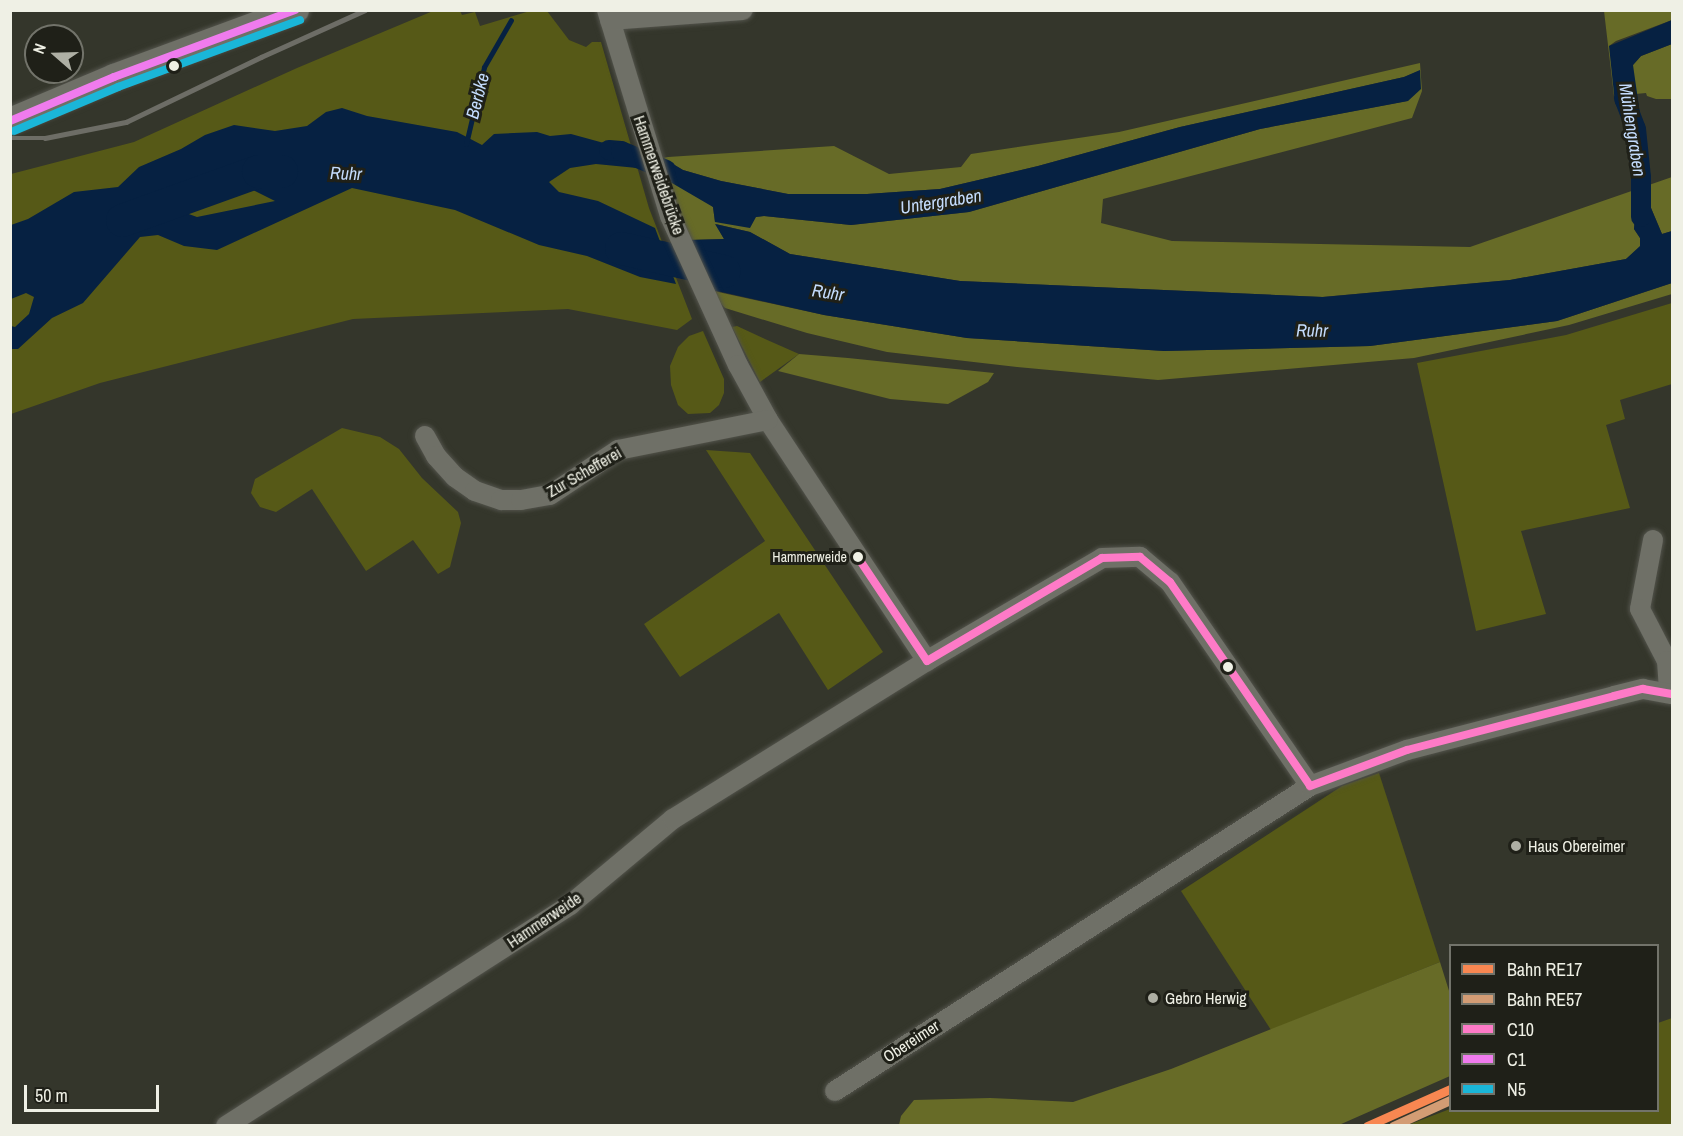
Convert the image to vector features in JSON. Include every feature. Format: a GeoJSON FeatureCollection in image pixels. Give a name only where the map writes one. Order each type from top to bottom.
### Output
{"type":"FeatureCollection","features":[{"type":"Feature","properties":{"kind":"street"},"geometry":{"type":"LineString","coordinates":[[10,121],[114,77],[296,10]]}},
{"type":"Feature","properties":{"kind":"street"},"geometry":{"type":"LineString","coordinates":[[608,15],[743,10]]}},
{"type":"Feature","properties":{"kind":"street","name":"Hammerweidebrücke"},"geometry":{"type":"LineString","coordinates":[[608,15],[670,216],[738,365],[768,420]]}},
{"type":"Feature","properties":{"kind":"street"},"geometry":{"type":"LineString","coordinates":[[768,420],[927,661]]}},
{"type":"Feature","properties":{"kind":"street","name":"Zur Schefferei"},"geometry":{"type":"LineString","coordinates":[[425,436],[436,456],[448,470],[475,492],[501,500],[521,500],[550,495],[618,450],[768,420]]}},
{"type":"Feature","properties":{"kind":"street","name":"Obereimer"},"geometry":{"type":"LineString","coordinates":[[835,1091],[1310,786],[1407,750],[1643,689],[1671,693],[1667,661],[1640,609],[1653,540]]}},
{"type":"Feature","properties":{"kind":"street","name":"Hammerweide"},"geometry":{"type":"LineString","coordinates":[[225,1125],[570,905],[673,819],[927,661],[1102,558],[1140,557],[1170,582],[1310,786]]}},
{"type":"Feature","properties":{"kind":"shaded area"},"geometry":{"type":"Polygon","coordinates":[[[433,11],[460,11],[462,15],[475,12],[480,26],[530,11],[547,11],[569,40],[586,47],[592,42],[601,42],[649,208],[692,319],[677,330],[568,309],[353,319],[100,383],[11,414],[11,174],[134,142],[297,68],[433,11]]]}},
{"type":"Feature","properties":{"kind":"shaded area"},"geometry":{"type":"Polygon","coordinates":[[[1672,303],[1672,384],[1620,400],[1625,419],[1606,425],[1630,508],[1521,531],[1546,614],[1476,631],[1417,363],[1566,335],[1672,303]]]}},
{"type":"Feature","properties":{"kind":"shaded area"},"geometry":{"type":"Polygon","coordinates":[[[737,326],[799,354],[760,382],[732,327],[737,326]]]}},
{"type":"Feature","properties":{"kind":"shaded area"},"geometry":{"type":"Polygon","coordinates":[[[703,331],[724,379],[724,393],[719,405],[710,413],[688,414],[678,405],[671,385],[670,366],[678,347],[689,336],[703,331]]]}},
{"type":"Feature","properties":{"kind":"shaded area"},"geometry":{"type":"Polygon","coordinates":[[[342,428],[380,437],[399,449],[422,478],[458,512],[461,523],[450,567],[438,574],[413,540],[366,571],[312,489],[276,512],[260,507],[251,493],[255,479],[342,428]]]}},
{"type":"Feature","properties":{"kind":"shaded area"},"geometry":{"type":"Polygon","coordinates":[[[706,450],[750,453],[883,652],[828,690],[779,613],[680,677],[644,624],[765,541],[706,450]]]}},
{"type":"Feature","properties":{"kind":"shaded area"},"geometry":{"type":"Polygon","coordinates":[[[1379,773],[1440,962],[1271,1030],[1181,891],[1342,786],[1379,773]]]}},
{"type":"Feature","properties":{"kind":"shaded area"},"geometry":{"type":"Polygon","coordinates":[[[1672,1018],[1672,1125],[1408,1125],[1449,1109],[1449,1112],[1659,1112],[1659,1023],[1672,1018]]]}},
{"type":"Feature","properties":{"kind":"green space"},"geometry":{"type":"Polygon","coordinates":[[[1604,11],[1672,11],[1672,20],[1616,41],[1609,46],[1633,65],[1641,56],[1672,44],[1672,99],[1656,99],[1647,96],[1646,93],[1614,96],[1604,11]]]}},
{"type":"Feature","properties":{"kind":"green space"},"geometry":{"type":"Polygon","coordinates":[[[1420,63],[1422,91],[1412,118],[1103,199],[1101,223],[1172,241],[1470,247],[1672,177],[1672,231],[1662,234],[1643,189],[1637,191],[1634,229],[1640,238],[1640,247],[1626,259],[1510,280],[1322,297],[960,281],[790,254],[750,232],[716,224],[724,239],[689,240],[709,290],[824,315],[967,338],[1164,351],[1370,346],[1557,321],[1672,283],[1672,294],[1569,325],[1414,358],[1158,380],[1017,367],[887,352],[807,333],[725,308],[707,290],[664,179],[663,158],[668,157],[834,146],[889,174],[961,167],[971,154],[1119,132],[1420,63]],[[1419,71],[1404,77],[1180,127],[1038,166],[940,189],[867,194],[788,194],[721,181],[683,170],[663,158],[713,207],[715,222],[764,216],[851,225],[969,212],[1260,129],[1407,101],[1419,71]]]}},
{"type":"Feature","properties":{"kind":"green space"},"geometry":{"type":"Polygon","coordinates":[[[799,354],[994,373],[988,382],[948,404],[890,399],[778,371],[799,354]]]}},
{"type":"Feature","properties":{"kind":"green space"},"geometry":{"type":"Polygon","coordinates":[[[1440,962],[1449,991],[1449,1076],[1339,1125],[899,1125],[901,1116],[914,1100],[990,1098],[1073,1102],[1171,1069],[1440,962]]]}},
{"type":"Feature","properties":{"kind":"water"},"geometry":{"type":"Polygon","coordinates":[[[1672,20],[1672,44],[1641,56],[1633,65],[1641,121],[1626,124],[1615,103],[1609,46],[1672,20]]]}},
{"type":"Feature","properties":{"kind":"water"},"geometry":{"type":"Polygon","coordinates":[[[1420,70],[1421,89],[1408,101],[1260,129],[969,212],[851,225],[764,216],[756,217],[750,228],[715,222],[713,207],[665,179],[663,158],[683,170],[721,181],[788,194],[867,194],[940,189],[1038,166],[1180,127],[1404,77],[1420,70]]]}},
{"type":"Feature","properties":{"kind":"water"},"geometry":{"type":"Polygon","coordinates":[[[342,108],[367,116],[457,132],[482,145],[494,134],[537,132],[550,136],[571,134],[633,151],[637,168],[596,164],[570,168],[549,182],[559,192],[598,201],[655,228],[676,284],[640,277],[587,256],[539,245],[455,210],[352,188],[217,250],[184,246],[158,235],[140,237],[83,303],[52,318],[18,349],[11,349],[11,326],[15,327],[29,314],[34,297],[26,293],[11,299],[11,225],[28,219],[74,192],[118,187],[139,167],[181,149],[205,135],[234,125],[275,131],[307,126],[326,112],[342,108]],[[231,175],[195,178],[147,199],[197,217],[275,201],[251,189],[231,175]]]}},
{"type":"Feature","properties":{"kind":"water"},"geometry":{"type":"Polygon","coordinates":[[[1642,127],[1647,177],[1636,178],[1629,130],[1642,127]]]}},
{"type":"Feature","properties":{"kind":"water"},"geometry":{"type":"Polygon","coordinates":[[[1643,189],[1662,234],[1672,231],[1672,283],[1557,321],[1370,346],[1164,351],[967,338],[824,315],[708,289],[689,240],[724,239],[715,224],[750,232],[790,254],[960,281],[1323,297],[1510,280],[1626,259],[1640,246],[1640,238],[1634,229],[1637,191],[1643,189]]]}},
{"type":"Feature","properties":{"kind":"waterway","name":"Berbke"},"geometry":{"type":"LineString","coordinates":[[466,144],[484,67],[511,20]]}},
{"type":"Feature","properties":{"kind":"waterway","name":"Mühlengraben"},"geometry":{"type":"LineString","coordinates":[[1624,98],[1636,129],[1641,177],[1641,217]]}},
{"type":"Feature","properties":{"kind":"waterway","name":"Untergraben"},"geometry":{"type":"LineString","coordinates":[[609,150],[621,151],[666,170]]}},
{"type":"Feature","properties":{"kind":"waterway","name":"Ruhr"},"geometry":{"type":"LineString","coordinates":[[122,220],[258,171],[281,171]]}},
{"type":"Feature","properties":{"kind":"waterway","name":"Ruhr"},"geometry":{"type":"LineString","coordinates":[[621,248],[723,271]]}},
{"type":"Feature","properties":{"kind":"railway"},"geometry":{"type":"LineString","coordinates":[[10,138],[45,138],[126,122],[365,10]]}},
{"type":"Feature","properties":{"kind":"rail line","name":"RE17"},"geometry":{"type":"LineString","coordinates":[[1367,1126],[1449,1089]]}},
{"type":"Feature","properties":{"kind":"rail line","name":"RE57"},"geometry":{"type":"LineString","coordinates":[[1393,1126],[1449,1100]]}},
{"type":"Feature","properties":{"kind":"transit line","name":"C1"},"geometry":{"type":"LineString","coordinates":[[10,121],[114,77],[295,10]]}},
{"type":"Feature","properties":{"kind":"transit line","name":"N5"},"geometry":{"type":"LineString","coordinates":[[14,131],[118,87],[300,20]]}},
{"type":"Feature","properties":{"kind":"transit line","name":"C10"},"geometry":{"type":"LineString","coordinates":[[857,556],[927,661]]}},
{"type":"Feature","properties":{"kind":"transit line","name":"C10"},"geometry":{"type":"LineString","coordinates":[[927,661],[1102,558],[1140,557],[1170,582],[1310,786]]}},
{"type":"Feature","properties":{"kind":"transit line","name":"C10"},"geometry":{"type":"LineString","coordinates":[[1310,786],[1407,750],[1614,696],[1643,689],[1672,694]]}},
{"type":"Feature","properties":{"kind":"place","name":"Hammerweide"},"geometry":{"type":"Point","coordinates":[858,557]}},
{"type":"Feature","properties":{"kind":"place","name":"Haus Obereimer"},"geometry":{"type":"Point","coordinates":[1516,846]}},
{"type":"Feature","properties":{"kind":"place","name":"Gebro Herwig"},"geometry":{"type":"Point","coordinates":[1153,998]}}]}
